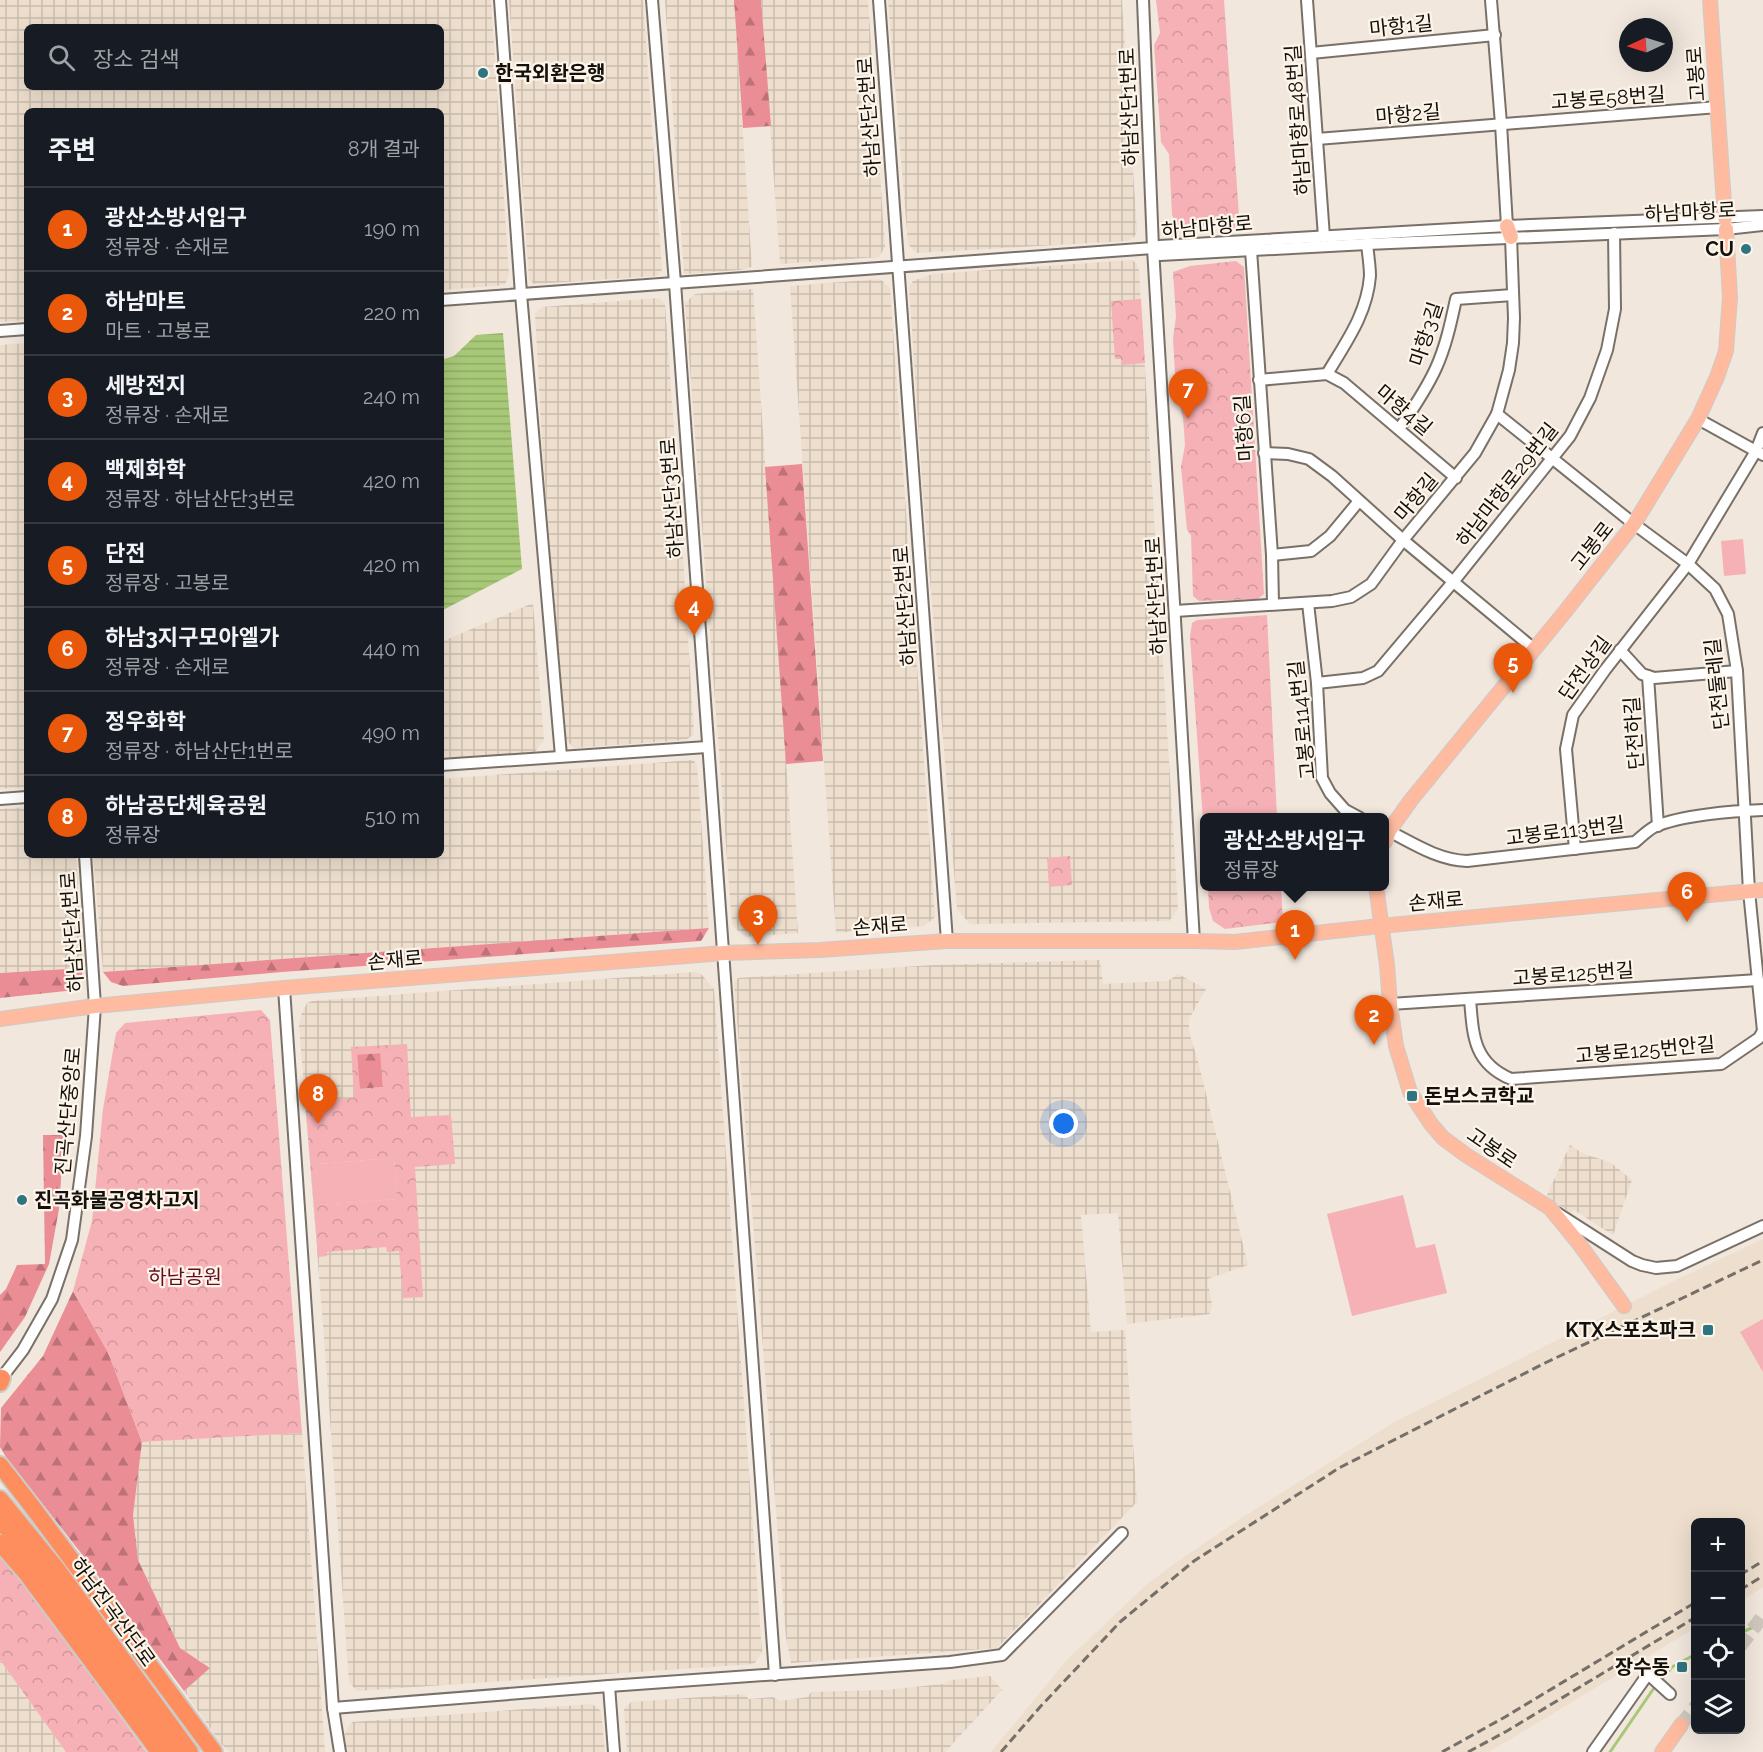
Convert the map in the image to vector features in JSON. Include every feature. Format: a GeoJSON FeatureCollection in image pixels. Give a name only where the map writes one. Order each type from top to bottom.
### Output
{"type":"FeatureCollection","features":[{"type":"Feature","properties":{"kind":"highway"},"geometry":{"type":"LineString","coordinates":[[0,1465],[214,1752]]}},
{"type":"Feature","properties":{"kind":"highway","name":"하남진곡산단로"},"geometry":{"type":"LineString","coordinates":[[0,1499],[57,1569],[159,1722],[174,1752]]}},
{"type":"Feature","properties":{"kind":"highway","name":"하남진곡산단로"},"geometry":{"type":"LineString","coordinates":[[0,1520],[159,1722],[190,1752]]}},
{"type":"Feature","properties":{"kind":"highway"},"geometry":{"type":"LineString","coordinates":[[0,1544],[26,1573],[159,1752]]}},
{"type":"Feature","properties":{"kind":"main road","name":"고봉로"},"geometry":{"type":"LineString","coordinates":[[1389,830],[1634,524],[1698,419],[1717,377],[1726,351],[1730,297],[1710,0]]}},
{"type":"Feature","properties":{"kind":"main road","name":"고봉로"},"geometry":{"type":"LineString","coordinates":[[1376,891],[1396,1046],[1410,1092],[1443,1138],[1550,1208],[1624,1306]]}},
{"type":"Feature","properties":{"kind":"main road","name":"손재로"},"geometry":{"type":"LineString","coordinates":[[0,1019],[95,1006],[284,988],[724,953],[820,950],[947,941],[1235,942],[1756,891]]}},
{"type":"Feature","properties":{"kind":"main road"},"geometry":{"type":"LineString","coordinates":[[1662,1752],[1681,1725]]}},
{"type":"Feature","properties":{"kind":"street"},"geometry":{"type":"LineString","coordinates":[[500,0],[521,294],[561,756]]}},
{"type":"Feature","properties":{"kind":"street","name":"하남산단3번로"},"geometry":{"type":"LineString","coordinates":[[652,0],[675,283],[776,1675]]}},
{"type":"Feature","properties":{"kind":"street","name":"하남산단2번로"},"geometry":{"type":"LineString","coordinates":[[879,0],[947,941]]}},
{"type":"Feature","properties":{"kind":"street","name":"하남산단1번로"},"geometry":{"type":"LineString","coordinates":[[1143,0],[1153,249],[1194,941]]}},
{"type":"Feature","properties":{"kind":"street","name":"하남마항로48번길"},"geometry":{"type":"LineString","coordinates":[[1307,0],[1324,237]]}},
{"type":"Feature","properties":{"kind":"street","name":"마항길"},"geometry":{"type":"LineString","coordinates":[[1175,611],[1308,603],[1351,597],[1371,584],[1403,540],[1456,478],[1475,453],[1497,414],[1509,370],[1514,318],[1502,124],[1491,0]]}},
{"type":"Feature","properties":{"kind":"street","name":"마항1길"},"geometry":{"type":"LineString","coordinates":[[1311,53],[1495,35]]}},
{"type":"Feature","properties":{"kind":"street","name":"고봉로58번길"},"geometry":{"type":"LineString","coordinates":[[1502,124],[1718,108]]}},
{"type":"Feature","properties":{"kind":"street","name":"마항2길"},"geometry":{"type":"LineString","coordinates":[[1317,139],[1502,124]]}},
{"type":"Feature","properties":{"kind":"street","name":"하남마항로"},"geometry":{"type":"LineString","coordinates":[[1763,216],[1725,223],[1614,233],[1509,232],[1367,244],[1160,255],[1153,249],[1160,246],[1324,237],[1725,223],[1763,225]]}},
{"type":"Feature","properties":{"kind":"street","name":"하남마항로29번길"},"geometry":{"type":"LineString","coordinates":[[1317,683],[1363,678],[1378,671],[1554,459],[1570,436],[1590,398],[1607,350],[1615,309],[1614,233]]}},
{"type":"Feature","properties":{"kind":"street"},"geometry":{"type":"LineString","coordinates":[[1259,380],[1327,374],[1362,315],[1370,274],[1367,244]]}},
{"type":"Feature","properties":{"kind":"street"},"geometry":{"type":"LineString","coordinates":[[444,300],[1153,249]]}},
{"type":"Feature","properties":{"kind":"street","name":"마항6길"},"geometry":{"type":"LineString","coordinates":[[1251,250],[1272,555],[1273,604]]}},
{"type":"Feature","properties":{"kind":"street","name":"마항3길"},"geometry":{"type":"LineString","coordinates":[[1399,429],[1423,394],[1437,366],[1456,299],[1513,295]]}},
{"type":"Feature","properties":{"kind":"street"},"geometry":{"type":"LineString","coordinates":[[0,331],[24,329]]}},
{"type":"Feature","properties":{"kind":"street","name":"마항4길"},"geometry":{"type":"LineString","coordinates":[[1327,374],[1344,383],[1456,478]]}},
{"type":"Feature","properties":{"kind":"street","name":"단전둘레길"},"geometry":{"type":"LineString","coordinates":[[1497,414],[1634,524],[1688,564],[1715,589],[1728,614],[1737,671],[1745,811],[1756,891]]}},
{"type":"Feature","properties":{"kind":"street"},"geometry":{"type":"LineString","coordinates":[[1698,419],[1760,453]]}},
{"type":"Feature","properties":{"kind":"street","name":"단전상길"},"geometry":{"type":"LineString","coordinates":[[1575,849],[1566,749],[1573,715],[1688,564],[1760,453],[1763,433]]}},
{"type":"Feature","properties":{"kind":"street"},"geometry":{"type":"LineString","coordinates":[[1264,453],[1288,454],[1309,459],[1332,476],[1403,540],[1534,649]]}},
{"type":"Feature","properties":{"kind":"street"},"geometry":{"type":"LineString","coordinates":[[1272,555],[1311,551],[1330,536],[1359,501]]}},
{"type":"Feature","properties":{"kind":"street","name":"고봉로114번길"},"geometry":{"type":"LineString","coordinates":[[1308,603],[1317,683],[1322,778],[1330,793],[1351,813]]}},
{"type":"Feature","properties":{"kind":"street","name":"단전하길"},"geometry":{"type":"LineString","coordinates":[[1620,651],[1642,674],[1648,676],[1658,826]]}},
{"type":"Feature","properties":{"kind":"street"},"geometry":{"type":"LineString","coordinates":[[1648,676],[1654,678],[1737,671]]}},
{"type":"Feature","properties":{"kind":"street"},"geometry":{"type":"LineString","coordinates":[[444,765],[707,747]]}},
{"type":"Feature","properties":{"kind":"street"},"geometry":{"type":"LineString","coordinates":[[0,799],[24,797]]}},
{"type":"Feature","properties":{"kind":"street"},"geometry":{"type":"LineString","coordinates":[[1745,811],[1763,810]]}},
{"type":"Feature","properties":{"kind":"street","name":"고봉로113번길"},"geometry":{"type":"LineString","coordinates":[[1389,835],[1454,861],[1467,861],[1635,842],[1652,829],[1672,821],[1745,811]]}},
{"type":"Feature","properties":{"kind":"street","name":"하남산단4번로"},"geometry":{"type":"LineString","coordinates":[[84,858],[95,1006]]}},
{"type":"Feature","properties":{"kind":"street","name":"고봉로125번안길"},"geometry":{"type":"LineString","coordinates":[[1470,999],[1474,1041],[1487,1064],[1510,1078],[1721,1065],[1759,1038],[1762,1031],[1758,980],[1756,891]]}},
{"type":"Feature","properties":{"kind":"street","name":"고봉로125번길"},"geometry":{"type":"LineString","coordinates":[[1390,1004],[1758,980]]}},
{"type":"Feature","properties":{"kind":"street"},"geometry":{"type":"LineString","coordinates":[[284,988],[333,1708],[340,1752]]}},
{"type":"Feature","properties":{"kind":"street","name":"진곡산단중앙로"},"geometry":{"type":"LineString","coordinates":[[0,1380],[23,1350],[52,1299],[72,1240],[86,1136],[95,1006]]}},
{"type":"Feature","properties":{"kind":"street"},"geometry":{"type":"LineString","coordinates":[[1550,1208],[1632,1261],[1656,1268],[1677,1266],[1763,1226]]}},
{"type":"Feature","properties":{"kind":"street"},"geometry":{"type":"LineString","coordinates":[[333,1708],[950,1662],[1002,1655],[1122,1533]]}},
{"type":"Feature","properties":{"kind":"street"},"geometry":{"type":"LineString","coordinates":[[1593,1752],[1648,1674],[1668,1692]]}},
{"type":"Feature","properties":{"kind":"street"},"geometry":{"type":"LineString","coordinates":[[609,1686],[614,1752]]}},
{"type":"Feature","properties":{"kind":"shaded area"},"geometry":{"type":"Polygon","coordinates":[[[0,0],[491,0],[509,275],[505,285],[444,290],[444,108],[24,108],[24,320],[0,322],[0,0]]]}},
{"type":"Feature","properties":{"kind":"shaded area"},"geometry":{"type":"Polygon","coordinates":[[[509,0],[643,0],[662,270],[657,276],[534,284],[529,279],[509,0]]]}},
{"type":"Feature","properties":{"kind":"shaded area"},"geometry":{"type":"Polygon","coordinates":[[[665,0],[734,0],[752,267],[684,274],[665,0]]]}},
{"type":"Feature","properties":{"kind":"shaded area"},"geometry":{"type":"Polygon","coordinates":[[[761,0],[868,0],[885,247],[879,257],[780,264],[761,0]]]}},
{"type":"Feature","properties":{"kind":"shaded area"},"geometry":{"type":"Polygon","coordinates":[[[888,0],[1122,0],[1137,232],[1134,237],[1127,241],[916,253],[908,244],[888,0]]]}},
{"type":"Feature","properties":{"kind":"shaded area"},"geometry":{"type":"Polygon","coordinates":[[[1132,260],[1137,264],[1139,271],[1178,909],[1169,921],[970,924],[957,909],[922,481],[909,287],[913,281],[933,274],[1132,260]]]}},
{"type":"Feature","properties":{"kind":"shaded area"},"geometry":{"type":"Polygon","coordinates":[[[880,279],[890,288],[935,917],[924,926],[836,933],[790,286],[880,279]]]}},
{"type":"Feature","properties":{"kind":"shaded area"},"geometry":{"type":"Polygon","coordinates":[[[753,289],[798,933],[745,937],[732,925],[685,303],[695,294],[753,289]]]}},
{"type":"Feature","properties":{"kind":"shaded area"},"geometry":{"type":"Polygon","coordinates":[[[659,298],[665,304],[694,734],[686,740],[574,748],[564,738],[542,443],[535,313],[542,307],[659,298]]]}},
{"type":"Feature","properties":{"kind":"shaded area"},"geometry":{"type":"Polygon","coordinates":[[[503,333],[522,569],[444,609],[444,359],[454,356],[476,335],[503,333]]]}},
{"type":"Feature","properties":{"kind":"shaded area"},"geometry":{"type":"Polygon","coordinates":[[[24,343],[24,787],[0,789],[0,345],[24,343]]]}},
{"type":"Feature","properties":{"kind":"shaded area"},"geometry":{"type":"Polygon","coordinates":[[[533,603],[544,740],[534,753],[444,760],[444,641],[533,603]]]}},
{"type":"Feature","properties":{"kind":"shaded area"},"geometry":{"type":"Polygon","coordinates":[[[693,760],[697,765],[709,928],[103,972],[93,858],[444,858],[444,779],[693,760]]]}},
{"type":"Feature","properties":{"kind":"shaded area"},"geometry":{"type":"Polygon","coordinates":[[[24,807],[24,858],[76,858],[83,968],[0,973],[0,809],[24,807]]]}},
{"type":"Feature","properties":{"kind":"shaded area"},"geometry":{"type":"Polygon","coordinates":[[[1100,960],[1103,984],[1168,981],[1178,974],[1206,989],[1189,1019],[1189,1032],[1248,1265],[1207,1279],[1212,1304],[1210,1314],[1127,1324],[1118,1213],[1081,1215],[1091,1332],[1125,1330],[1137,1502],[997,1648],[791,1663],[786,1637],[734,983],[738,978],[933,965],[1100,960]]]}},
{"type":"Feature","properties":{"kind":"shaded area"},"geometry":{"type":"Polygon","coordinates":[[[695,972],[701,974],[714,989],[762,1652],[754,1664],[357,1691],[349,1682],[299,1025],[301,1015],[307,1003],[312,1001],[695,972]]]}},
{"type":"Feature","properties":{"kind":"shaded area"},"geometry":{"type":"Polygon","coordinates":[[[1570,1145],[1584,1154],[1610,1162],[1632,1180],[1613,1235],[1574,1210],[1571,1213],[1546,1197],[1570,1145]]]}},
{"type":"Feature","properties":{"kind":"shaded area"},"geometry":{"type":"Polygon","coordinates":[[[1763,1239],[1763,1587],[1745,1598],[1745,1518],[1691,1518],[1691,1630],[1489,1752],[991,1752],[1066,1661],[1145,1586],[1171,1566],[1240,1519],[1393,1423],[1680,1278],[1763,1239]]]}},
{"type":"Feature","properties":{"kind":"shaded area"},"geometry":{"type":"Polygon","coordinates":[[[302,1433],[325,1752],[230,1752],[222,1745],[184,1691],[210,1667],[180,1648],[138,1560],[133,1515],[142,1442],[302,1433]]]}},
{"type":"Feature","properties":{"kind":"shaded area"},"geometry":{"type":"Polygon","coordinates":[[[0,1660],[66,1752],[0,1752],[0,1660]]]}},
{"type":"Feature","properties":{"kind":"shaded area"},"geometry":{"type":"Polygon","coordinates":[[[990,1676],[1002,1690],[945,1752],[627,1752],[624,1709],[631,1702],[744,1694],[749,1699],[773,1697],[780,1701],[808,1697],[811,1692],[885,1690],[990,1676]]]}},
{"type":"Feature","properties":{"kind":"shaded area"},"geometry":{"type":"Polygon","coordinates":[[[592,1704],[601,1711],[605,1752],[348,1752],[343,1738],[352,1722],[592,1704]]]}},
{"type":"Feature","properties":{"kind":"green space"},"geometry":{"type":"Polygon","coordinates":[[[734,0],[761,0],[771,126],[743,128],[734,0]]]}},
{"type":"Feature","properties":{"kind":"green space"},"geometry":{"type":"Polygon","coordinates":[[[1156,0],[1224,0],[1240,230],[1225,230],[1217,226],[1177,225],[1172,215],[1169,154],[1161,142],[1154,45],[1160,33],[1156,0]]]}},
{"type":"Feature","properties":{"kind":"green space"},"geometry":{"type":"Polygon","coordinates":[[[1236,261],[1244,267],[1264,594],[1258,599],[1199,601],[1193,596],[1191,535],[1187,530],[1181,467],[1185,445],[1183,417],[1176,391],[1173,338],[1176,317],[1173,272],[1190,266],[1236,261]]]}},
{"type":"Feature","properties":{"kind":"green space"},"geometry":{"type":"Polygon","coordinates":[[[1141,299],[1145,363],[1122,365],[1121,359],[1115,359],[1111,301],[1141,299]]]}},
{"type":"Feature","properties":{"kind":"green space"},"geometry":{"type":"Polygon","coordinates":[[[802,464],[823,761],[786,764],[765,467],[802,464]]]}},
{"type":"Feature","properties":{"kind":"green space"},"geometry":{"type":"Polygon","coordinates":[[[1743,539],[1746,574],[1724,576],[1721,541],[1743,539]]]}},
{"type":"Feature","properties":{"kind":"green space"},"geometry":{"type":"Polygon","coordinates":[[[1267,615],[1277,813],[1202,813],[1190,637],[1192,623],[1197,620],[1267,615]]]}},
{"type":"Feature","properties":{"kind":"green space"},"geometry":{"type":"Polygon","coordinates":[[[1070,856],[1072,885],[1049,887],[1047,858],[1070,856]]]}},
{"type":"Feature","properties":{"kind":"green space"},"geometry":{"type":"Polygon","coordinates":[[[1208,891],[1281,891],[1283,922],[1225,929],[1213,921],[1209,908],[1208,891]]]}},
{"type":"Feature","properties":{"kind":"green space"},"geometry":{"type":"Polygon","coordinates":[[[709,928],[701,941],[123,986],[111,982],[103,972],[709,928]]]}},
{"type":"Feature","properties":{"kind":"green space"},"geometry":{"type":"Polygon","coordinates":[[[83,968],[79,983],[66,991],[0,998],[0,973],[83,968]]]}},
{"type":"Feature","properties":{"kind":"green space","name":"하남공원"},"geometry":{"type":"Polygon","coordinates":[[[261,1010],[270,1020],[302,1433],[142,1442],[108,1352],[73,1291],[92,1221],[103,1109],[116,1033],[125,1023],[261,1010]]]}},
{"type":"Feature","properties":{"kind":"green space"},"geometry":{"type":"Polygon","coordinates":[[[407,1044],[411,1117],[451,1115],[455,1164],[415,1167],[423,1297],[403,1298],[399,1251],[387,1252],[386,1247],[327,1252],[327,1256],[318,1257],[305,1101],[354,1098],[351,1047],[407,1044]],[[380,1053],[357,1055],[360,1089],[383,1087],[380,1053]],[[394,1158],[316,1164],[319,1205],[397,1199],[394,1158]]]}},
{"type":"Feature","properties":{"kind":"green space"},"geometry":{"type":"Polygon","coordinates":[[[381,1053],[383,1087],[359,1089],[357,1054],[381,1053]]]}},
{"type":"Feature","properties":{"kind":"green space"},"geometry":{"type":"Polygon","coordinates":[[[43,1135],[64,1135],[59,1209],[49,1264],[25,1317],[0,1352],[0,1295],[6,1289],[17,1265],[45,1264],[43,1135]]]}},
{"type":"Feature","properties":{"kind":"green space"},"geometry":{"type":"Polygon","coordinates":[[[394,1158],[397,1199],[319,1205],[316,1164],[394,1158]]]}},
{"type":"Feature","properties":{"kind":"green space"},"geometry":{"type":"Polygon","coordinates":[[[1403,1195],[1416,1248],[1435,1244],[1447,1293],[1352,1316],[1327,1214],[1403,1195]]]}},
{"type":"Feature","properties":{"kind":"green space"},"geometry":{"type":"Polygon","coordinates":[[[73,1291],[108,1352],[142,1442],[133,1515],[138,1560],[180,1648],[210,1668],[184,1691],[0,1447],[1,1408],[43,1356],[73,1291]]]}},
{"type":"Feature","properties":{"kind":"green space"},"geometry":{"type":"Polygon","coordinates":[[[1763,1319],[1763,1372],[1740,1332],[1763,1319]]]}},
{"type":"Feature","properties":{"kind":"green space"},"geometry":{"type":"Polygon","coordinates":[[[0,1551],[146,1752],[66,1752],[0,1660],[0,1551]]]}},
{"type":"Feature","properties":{"kind":"waterway","name":"고봉로"},"geometry":{"type":"LineString","coordinates":[[1745,1631],[1763,1623]]}},
{"type":"Feature","properties":{"kind":"waterway"},"geometry":{"type":"LineString","coordinates":[[1610,1752],[1654,1688],[1672,1667],[1691,1657]]}},
{"type":"Feature","properties":{"kind":"tunnel"},"geometry":{"type":"LineString","coordinates":[[1745,1639],[1763,1616]]}},
{"type":"Feature","properties":{"kind":"tunnel"},"geometry":{"type":"LineString","coordinates":[[1681,1725],[1691,1712]]}},
{"type":"Feature","properties":{"kind":"railway"},"geometry":{"type":"LineString","coordinates":[[1001,1752],[1120,1622],[1194,1561],[1339,1468],[1545,1363],[1763,1260]]}},
{"type":"Feature","properties":{"kind":"railway"},"geometry":{"type":"LineString","coordinates":[[1745,1572],[1763,1561]]}},
{"type":"Feature","properties":{"kind":"railway"},"geometry":{"type":"LineString","coordinates":[[1745,1587],[1763,1576]]}},
{"type":"Feature","properties":{"kind":"railway"},"geometry":{"type":"LineString","coordinates":[[1442,1752],[1505,1717],[1691,1605]]}},
{"type":"Feature","properties":{"kind":"railway"},"geometry":{"type":"LineString","coordinates":[[1468,1752],[1691,1620]]}},
{"type":"Feature","properties":{"kind":"place","name":"한국외환은행"},"geometry":{"type":"Point","coordinates":[483,73]}},
{"type":"Feature","properties":{"kind":"place","name":"CU"},"geometry":{"type":"Point","coordinates":[1746,249]}},
{"type":"Feature","properties":{"kind":"place","name":"정우화학"},"geometry":{"type":"Point","coordinates":[1188,419]}},
{"type":"Feature","properties":{"kind":"place","name":"백제화학"},"geometry":{"type":"Point","coordinates":[694,636]}},
{"type":"Feature","properties":{"kind":"place","name":"단전"},"geometry":{"type":"Point","coordinates":[1513,693]}},
{"type":"Feature","properties":{"kind":"place","name":"하남3지구모아엘가"},"geometry":{"type":"Point","coordinates":[1687,922]}},
{"type":"Feature","properties":{"kind":"place","name":"세방전지"},"geometry":{"type":"Point","coordinates":[758,945]}},
{"type":"Feature","properties":{"kind":"place","name":"광산소방서입구"},"geometry":{"type":"Point","coordinates":[1295,960]}},
{"type":"Feature","properties":{"kind":"place","name":"하남마트"},"geometry":{"type":"Point","coordinates":[1374,1045]}},
{"type":"Feature","properties":{"kind":"place","name":"돈보스코학교"},"geometry":{"type":"Point","coordinates":[1412,1096]}},
{"type":"Feature","properties":{"kind":"place","name":"하남공단체육공원"},"geometry":{"type":"Point","coordinates":[318,1124]}},
{"type":"Feature","properties":{"kind":"place","name":"진곡화물공영차고지"},"geometry":{"type":"Point","coordinates":[22,1200]}},
{"type":"Feature","properties":{"kind":"place","name":"KTX스포츠파크"},"geometry":{"type":"Point","coordinates":[1708,1330]}},
{"type":"Feature","properties":{"kind":"place","name":"장수동"},"geometry":{"type":"Point","coordinates":[1682,1667]}}]}
